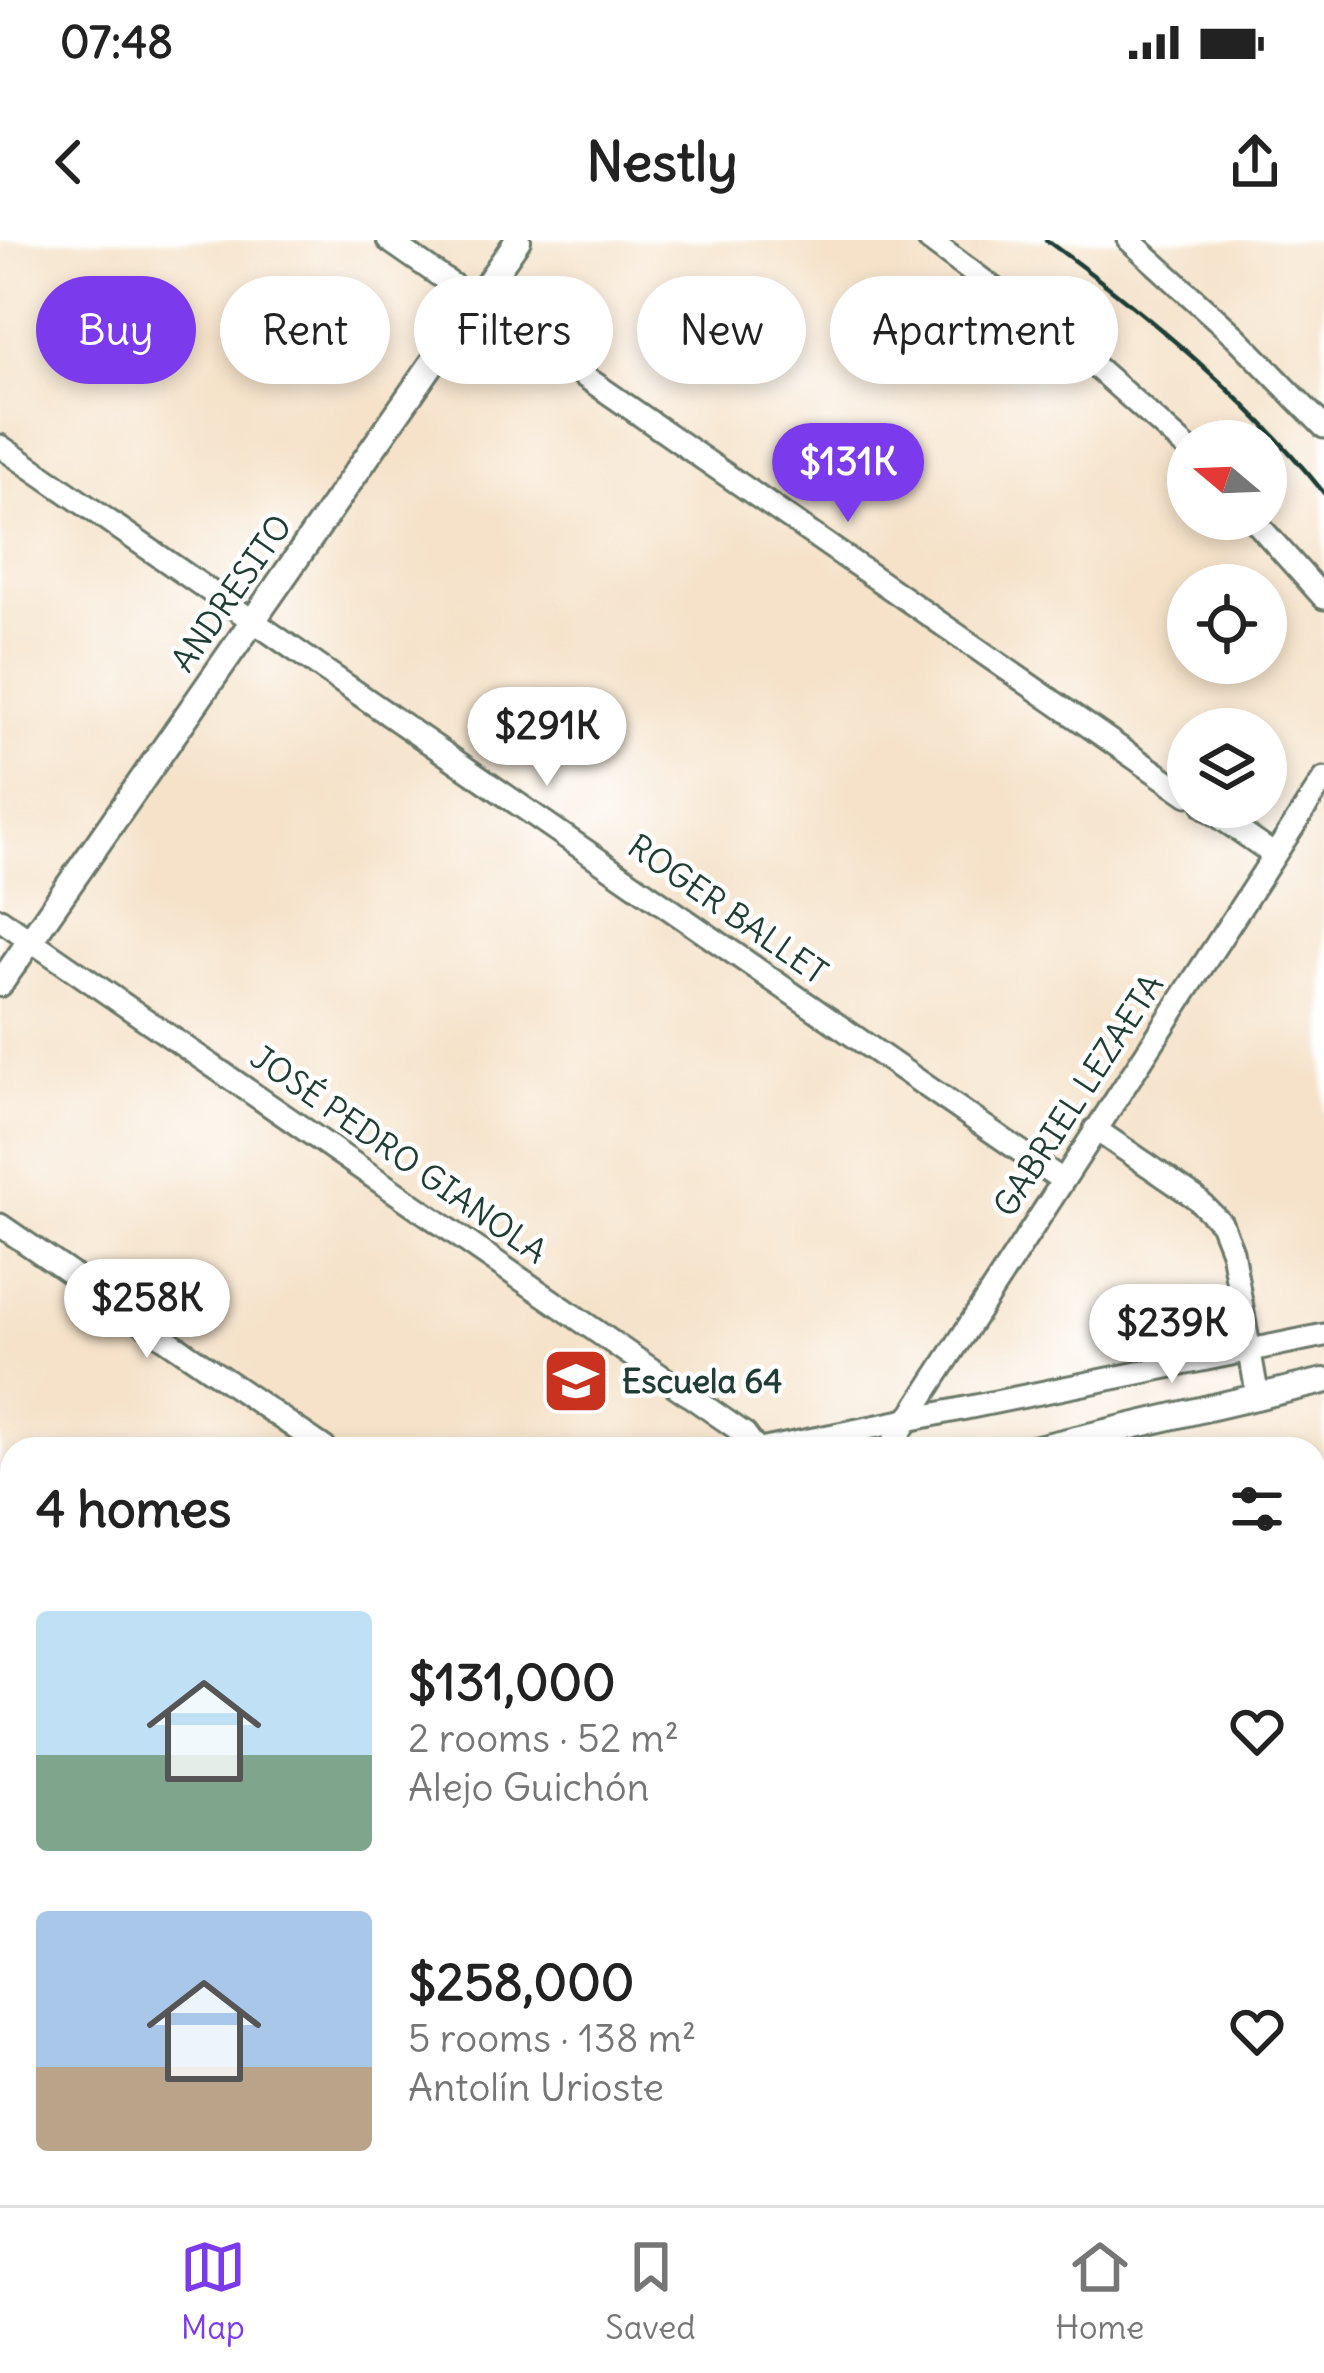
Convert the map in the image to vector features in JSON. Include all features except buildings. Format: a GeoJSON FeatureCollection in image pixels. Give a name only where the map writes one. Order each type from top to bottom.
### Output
{"type":"FeatureCollection","features":[{"type":"Feature","properties":{"kind":"street"},"geometry":{"type":"LineString","coordinates":[[388,240],[439,276]]}},
{"type":"Feature","properties":{"kind":"street","name":"ANDRESITO"},"geometry":{"type":"LineString","coordinates":[[493,276],[518,240]]}},
{"type":"Feature","properties":{"kind":"street"},"geometry":{"type":"LineString","coordinates":[[929,240],[1078,351],[1167,430]]}},
{"type":"Feature","properties":{"kind":"street"},"geometry":{"type":"LineString","coordinates":[[1138,243],[1324,427]]}},
{"type":"Feature","properties":{"kind":"street","name":"ANDRESITO"},"geometry":{"type":"LineString","coordinates":[[0,983],[417,384]]}},
{"type":"Feature","properties":{"kind":"street"},"geometry":{"type":"LineString","coordinates":[[595,384],[1167,780]]}},
{"type":"Feature","properties":{"kind":"street","name":"ROGER BALLET"},"geometry":{"type":"LineString","coordinates":[[0,446],[1062,1180]]}},
{"type":"Feature","properties":{"kind":"street"},"geometry":{"type":"LineString","coordinates":[[1272,540],[1324,598]]}},
{"type":"Feature","properties":{"kind":"street","name":"GABRIEL LEZAETA"},"geometry":{"type":"LineString","coordinates":[[897,1437],[1324,779]]}},
{"type":"Feature","properties":{"kind":"street"},"geometry":{"type":"LineString","coordinates":[[1235,828],[1273,854]]}},
{"type":"Feature","properties":{"kind":"street","name":"JOSÉ PEDRO GIANOLA"},"geometry":{"type":"LineString","coordinates":[[0,919],[747,1437]]}},
{"type":"Feature","properties":{"kind":"street"},"geometry":{"type":"LineString","coordinates":[[1095,1129],[1196,1198],[1222,1223],[1232,1251],[1258,1397]]}},
{"type":"Feature","properties":{"kind":"street"},"geometry":{"type":"LineString","coordinates":[[0,1225],[309,1437]]}},
{"type":"Feature","properties":{"kind":"street"},"geometry":{"type":"LineString","coordinates":[[820,1437],[1324,1335]]}},
{"type":"Feature","properties":{"kind":"street"},"geometry":{"type":"LineString","coordinates":[[1106,1437],[1324,1381]]}},
{"type":"Feature","properties":{"kind":"railway"},"geometry":{"type":"LineString","coordinates":[[1046,240],[1193,358],[1262,423],[1324,493]]}},
{"type":"Feature","properties":{"kind":"place","name":"Escuela 64"},"geometry":{"type":"Point","coordinates":[576,1381]}}]}
